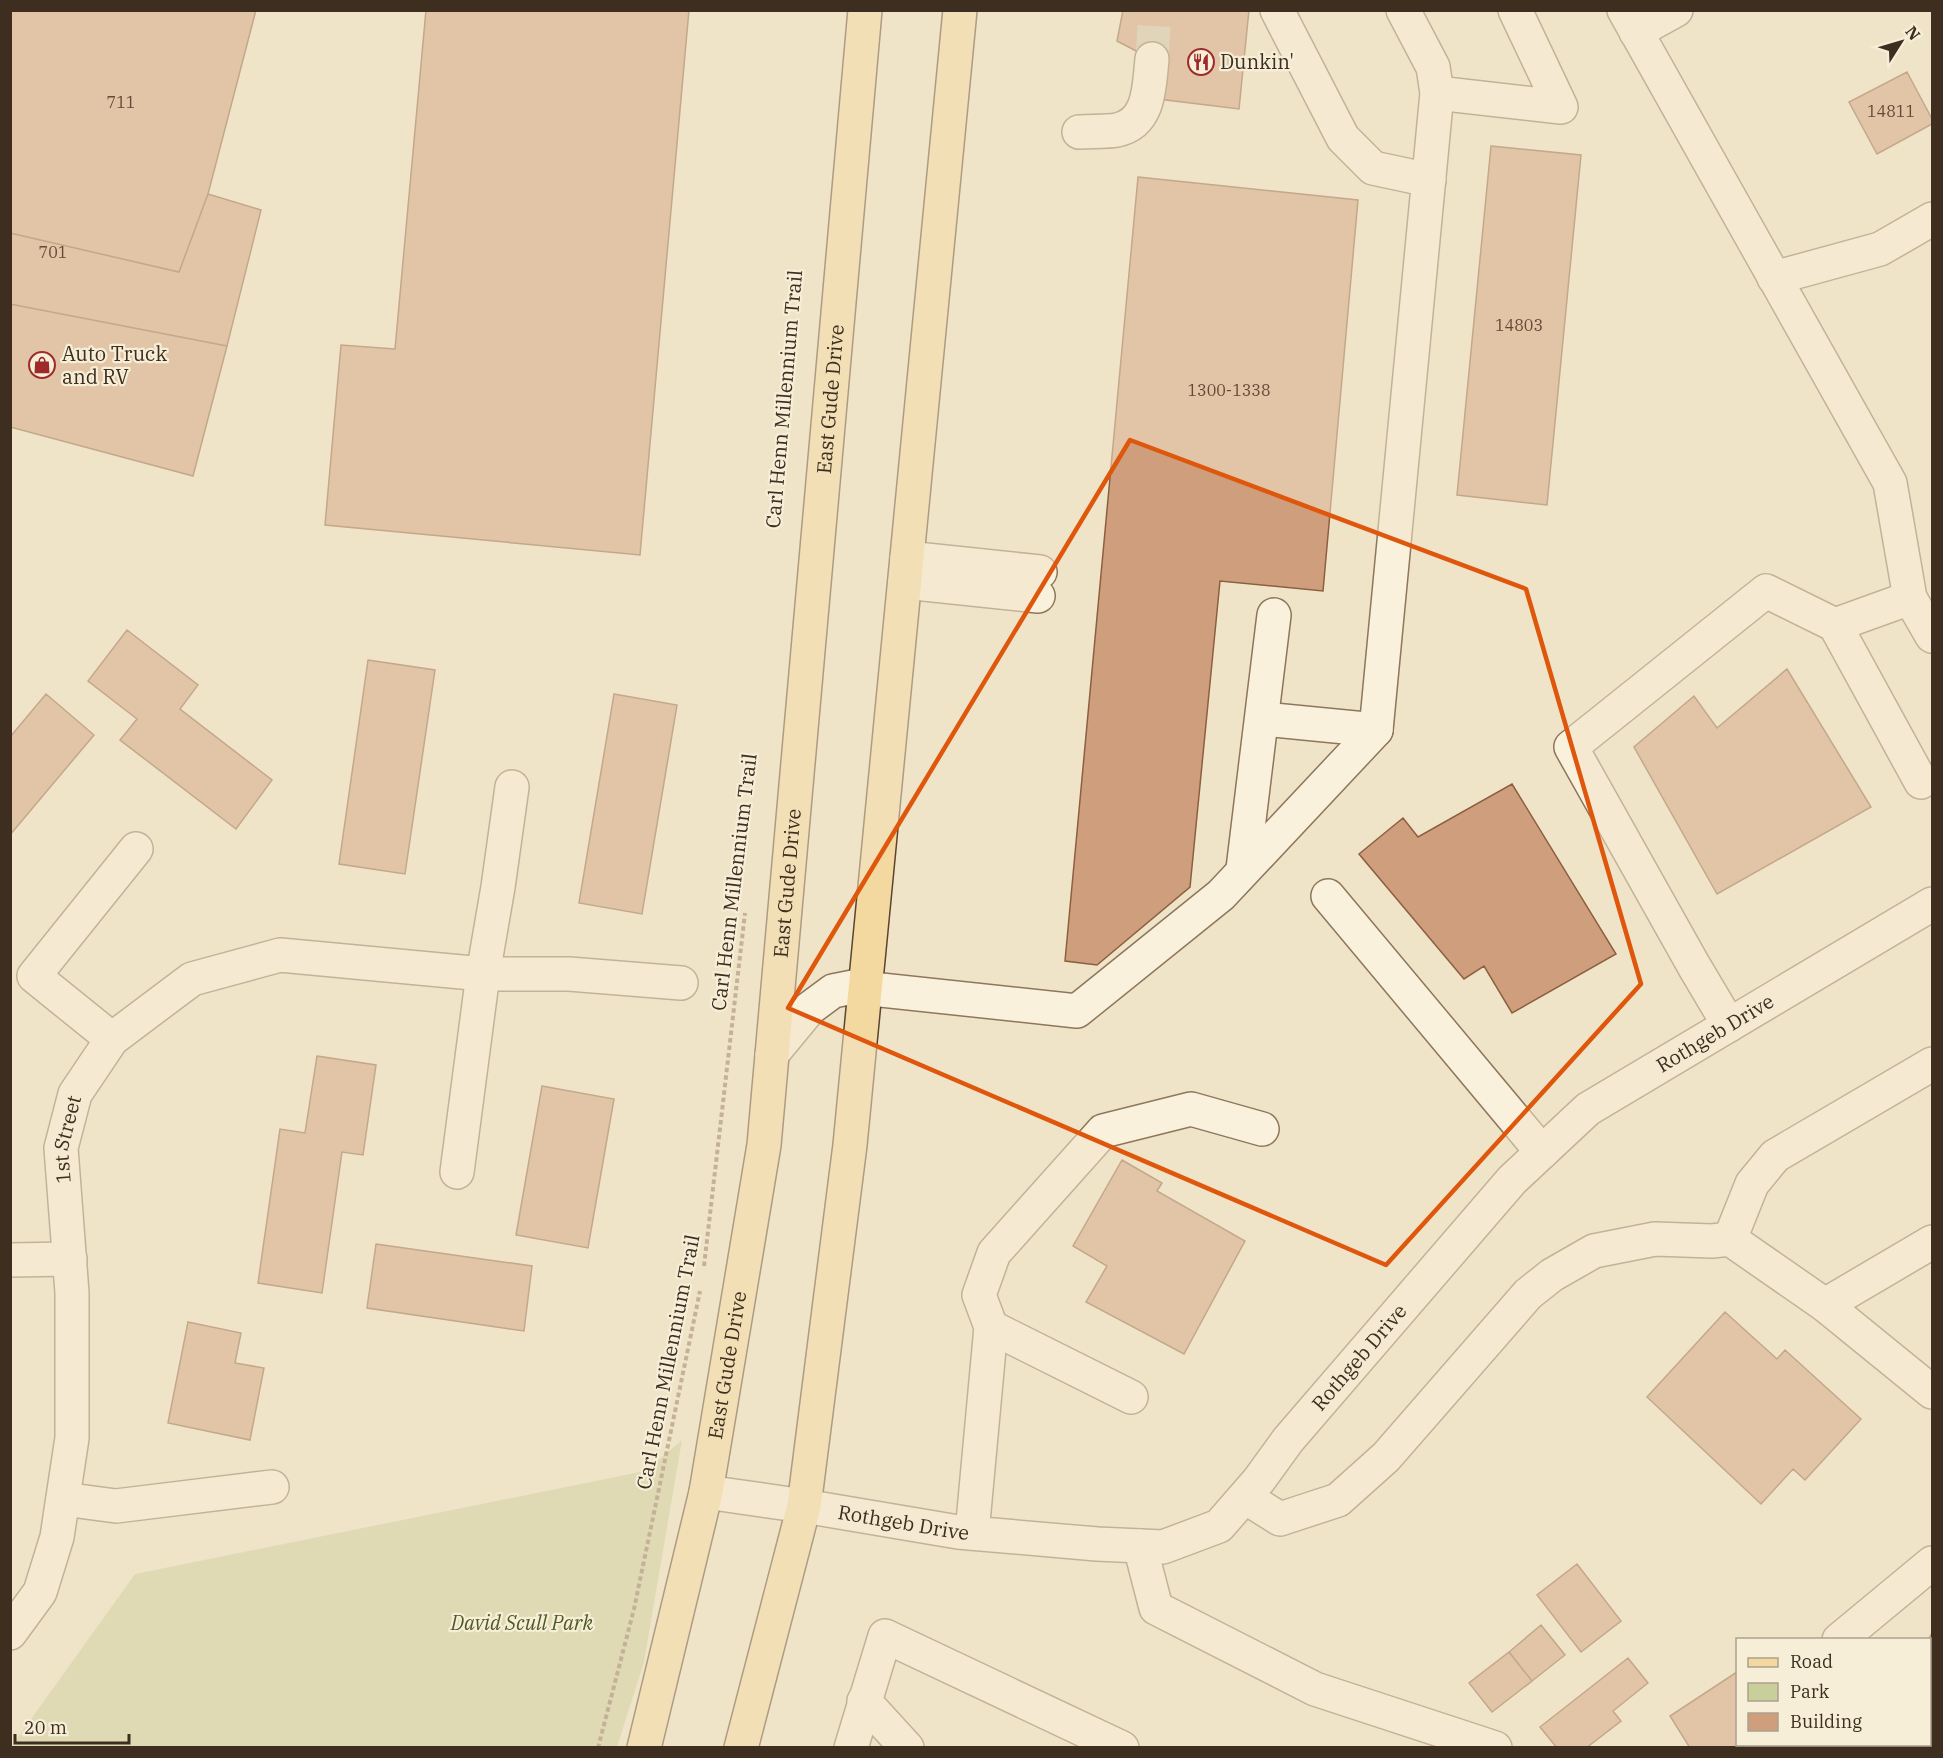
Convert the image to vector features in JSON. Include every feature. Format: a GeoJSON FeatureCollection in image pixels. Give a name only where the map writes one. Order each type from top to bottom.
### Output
{"type":"FeatureCollection","features":[{"type":"Feature","properties":{"kind":"main road","name":"East Gude Drive"},"geometry":{"type":"LineString","coordinates":[[644,1748],[705,1492],[764,1145],[865,10]]}},
{"type":"Feature","properties":{"kind":"main road"},"geometry":{"type":"LineString","coordinates":[[741,1748],[804,1506],[850,1145],[960,10]]}},
{"type":"Feature","properties":{"kind":"street"},"geometry":{"type":"LineString","coordinates":[[1276,10],[1343,138],[1373,168],[1429,180]]}},
{"type":"Feature","properties":{"kind":"street"},"geometry":{"type":"LineString","coordinates":[[772,1054],[810,1008],[832,990],[854,987],[1077,1011],[1221,895],[1376,730],[1437,93],[1433,67],[1403,10]]}},
{"type":"Feature","properties":{"kind":"street"},"geometry":{"type":"LineString","coordinates":[[1437,93],[1561,107],[1515,10]]}},
{"type":"Feature","properties":{"kind":"street"},"geometry":{"type":"LineString","coordinates":[[1676,10],[1630,21],[1890,483],[1910,598],[1932,636]]}},
{"type":"Feature","properties":{"kind":"street"},"geometry":{"type":"LineString","coordinates":[[1078,132],[1118,130],[1134,123],[1146,106],[1152,59]]}},
{"type":"Feature","properties":{"kind":"street"},"geometry":{"type":"LineString","coordinates":[[1774,278],[1880,249],[1932,219]]}},
{"type":"Feature","properties":{"kind":"street"},"geometry":{"type":"LineString","coordinates":[[906,570],[1039,584]]}},
{"type":"Feature","properties":{"kind":"street"},"geometry":{"type":"LineString","coordinates":[[1729,1025],[1570,747],[1766,591],[1835,625],[1921,782]]}},
{"type":"Feature","properties":{"kind":"street"},"geometry":{"type":"LineString","coordinates":[[1835,625],[1910,598]]}},
{"type":"Feature","properties":{"kind":"street"},"geometry":{"type":"LineString","coordinates":[[1244,869],[1274,615]]}},
{"type":"Feature","properties":{"kind":"street"},"geometry":{"type":"LineString","coordinates":[[1263,719],[1376,730]]}},
{"type":"Feature","properties":{"kind":"street"},"geometry":{"type":"LineString","coordinates":[[457,1172],[483,974],[512,787]]}},
{"type":"Feature","properties":{"kind":"street"},"geometry":{"type":"LineString","coordinates":[[112,1039],[34,976],[136,849]]}},
{"type":"Feature","properties":{"kind":"street"},"geometry":{"type":"LineString","coordinates":[[1328,896],[1542,1152]]}},
{"type":"Feature","properties":{"kind":"street","name":"Rothgeb Drive"},"geometry":{"type":"LineString","coordinates":[[705,1492],[972,1533],[1140,1546],[1163,1547],[1219,1526],[1245,1497],[1288,1440],[1512,1180],[1588,1109],[1932,904]]}},
{"type":"Feature","properties":{"kind":"street","name":"1st Street"},"geometry":{"type":"LineString","coordinates":[[10,1633],[40,1592],[57,1537],[72,1438],[72,1293],[61,1148],[75,1094],[112,1039],[192,979],[280,955],[483,974],[569,974],[681,983]]}},
{"type":"Feature","properties":{"kind":"street"},"geometry":{"type":"LineString","coordinates":[[1730,1239],[1752,1184],[1775,1156],[1932,1064]]}},
{"type":"Feature","properties":{"kind":"street"},"geometry":{"type":"LineString","coordinates":[[972,1533],[991,1327],[979,1295],[994,1253],[1103,1131],[1191,1109],[1262,1128]]}},
{"type":"Feature","properties":{"kind":"street"},"geometry":{"type":"LineString","coordinates":[[1245,1497],[1280,1519],[1338,1500],[1386,1457],[1528,1294],[1552,1275],[1594,1251],[1655,1239],[1712,1241],[1730,1239],[1825,1305],[1932,1392]]}},
{"type":"Feature","properties":{"kind":"street"},"geometry":{"type":"LineString","coordinates":[[1825,1305],[1932,1242]]}},
{"type":"Feature","properties":{"kind":"street"},"geometry":{"type":"LineString","coordinates":[[10,1260],[70,1259]]}},
{"type":"Feature","properties":{"kind":"street"},"geometry":{"type":"LineString","coordinates":[[991,1327],[1131,1397]]}},
{"type":"Feature","properties":{"kind":"street"},"geometry":{"type":"LineString","coordinates":[[63,1499],[116,1506],[272,1487]]}},
{"type":"Feature","properties":{"kind":"street"},"geometry":{"type":"LineString","coordinates":[[1140,1546],[1156,1608],[1315,1689],[1495,1748]]}},
{"type":"Feature","properties":{"kind":"street"},"geometry":{"type":"LineString","coordinates":[[1841,1638],[1932,1563]]}},
{"type":"Feature","properties":{"kind":"street"},"geometry":{"type":"LineString","coordinates":[[851,1748],[885,1636],[1122,1748]]}},
{"type":"Feature","properties":{"kind":"street"},"geometry":{"type":"LineString","coordinates":[[864,1701],[907,1748]]}},
{"type":"Feature","properties":{"kind":"path","name":"Carl Henn Millennium Trail"},"geometry":{"type":"LineString","coordinates":[[703,1276],[746,911]]}},
{"type":"Feature","properties":{"kind":"path","name":"Carl Henn Millennium Trail"},"geometry":{"type":"LineString","coordinates":[[598,1748],[634,1609],[701,1288]]}},
{"type":"Feature","properties":{"kind":"highlighted area"},"geometry":{"type":"Polygon","coordinates":[[[1130,440],[1526,589],[1641,984],[1386,1265],[788,1008],[1130,440]]]}},
{"type":"Feature","properties":{"kind":"green space","name":"David Scull Park"},"geometry":{"type":"Polygon","coordinates":[[[682,1440],[644,1662],[617,1747],[11,1747],[135,1574],[645,1471],[682,1440]]]}},
{"type":"Feature","properties":{"kind":"building"},"geometry":{"type":"Polygon","coordinates":[[[10,10],[256,10],[208,194],[179,272],[10,233],[10,10]]]}},
{"type":"Feature","properties":{"kind":"building"},"geometry":{"type":"Polygon","coordinates":[[[426,10],[689,10],[640,555],[325,525],[341,345],[395,349],[426,10]]]}},
{"type":"Feature","properties":{"kind":"building","name":"Dunkin'"},"geometry":{"type":"Polygon","coordinates":[[[1123,10],[1249,10],[1239,109],[1158,99],[1163,65],[1117,41],[1123,10]]]}},
{"type":"Feature","properties":{"kind":"building"},"geometry":{"type":"Polygon","coordinates":[[[1907,72],[1932,119],[1932,124],[1877,154],[1849,102],[1907,72]]]}},
{"type":"Feature","properties":{"kind":"building"},"geometry":{"type":"Polygon","coordinates":[[[1491,146],[1581,155],[1547,505],[1457,495],[1491,146]]]}},
{"type":"Feature","properties":{"kind":"building"},"geometry":{"type":"Polygon","coordinates":[[[1138,177],[1358,200],[1323,591],[1220,581],[1190,887],[1097,965],[1065,961],[1138,177]]]}},
{"type":"Feature","properties":{"kind":"building"},"geometry":{"type":"Polygon","coordinates":[[[208,194],[261,210],[227,346],[10,304],[10,233],[179,272],[208,194]]]}},
{"type":"Feature","properties":{"kind":"building"},"geometry":{"type":"Polygon","coordinates":[[[10,304],[227,346],[193,476],[10,427],[10,304]]]}},
{"type":"Feature","properties":{"kind":"building"},"geometry":{"type":"Polygon","coordinates":[[[127,630],[198,685],[180,709],[272,780],[236,829],[120,740],[137,719],[88,681],[127,630]]]}},
{"type":"Feature","properties":{"kind":"building"},"geometry":{"type":"Polygon","coordinates":[[[368,660],[435,670],[405,874],[339,864],[368,660]]]}},
{"type":"Feature","properties":{"kind":"building"},"geometry":{"type":"Polygon","coordinates":[[[1787,669],[1871,807],[1717,894],[1634,747],[1694,696],[1717,728],[1787,669]]]}},
{"type":"Feature","properties":{"kind":"building"},"geometry":{"type":"Polygon","coordinates":[[[46,694],[94,735],[10,835],[10,737],[46,694]]]}},
{"type":"Feature","properties":{"kind":"building"},"geometry":{"type":"Polygon","coordinates":[[[614,694],[677,705],[642,914],[579,903],[614,694]]]}},
{"type":"Feature","properties":{"kind":"building"},"geometry":{"type":"Polygon","coordinates":[[[1512,784],[1616,954],[1512,1013],[1484,966],[1464,979],[1359,854],[1403,818],[1418,837],[1512,784]]]}},
{"type":"Feature","properties":{"kind":"building"},"geometry":{"type":"Polygon","coordinates":[[[317,1056],[376,1065],[363,1155],[342,1152],[322,1293],[258,1283],[280,1129],[305,1133],[317,1056]]]}},
{"type":"Feature","properties":{"kind":"building"},"geometry":{"type":"Polygon","coordinates":[[[542,1086],[614,1099],[588,1248],[516,1235],[542,1086]]]}},
{"type":"Feature","properties":{"kind":"building"},"geometry":{"type":"Polygon","coordinates":[[[1122,1160],[1162,1183],[1157,1191],[1245,1241],[1184,1354],[1086,1302],[1107,1266],[1073,1246],[1122,1160]]]}},
{"type":"Feature","properties":{"kind":"building"},"geometry":{"type":"Polygon","coordinates":[[[376,1244],[532,1266],[524,1331],[367,1308],[376,1244]]]}},
{"type":"Feature","properties":{"kind":"building"},"geometry":{"type":"Polygon","coordinates":[[[1725,1312],[1777,1359],[1785,1350],[1861,1419],[1805,1480],[1793,1469],[1761,1504],[1647,1397],[1725,1312]]]}},
{"type":"Feature","properties":{"kind":"building"},"geometry":{"type":"Polygon","coordinates":[[[188,1322],[241,1333],[235,1363],[264,1368],[250,1440],[168,1423],[188,1322]]]}},
{"type":"Feature","properties":{"kind":"building"},"geometry":{"type":"Polygon","coordinates":[[[1577,1564],[1621,1621],[1581,1652],[1537,1595],[1577,1564]]]}},
{"type":"Feature","properties":{"kind":"building"},"geometry":{"type":"Polygon","coordinates":[[[1541,1625],[1565,1655],[1532,1681],[1509,1652],[1541,1625]]]}},
{"type":"Feature","properties":{"kind":"building"},"geometry":{"type":"Polygon","coordinates":[[[1932,1633],[1932,1739],[1931,1638],[1929,1638],[1932,1633]]]}},
{"type":"Feature","properties":{"kind":"building"},"geometry":{"type":"Polygon","coordinates":[[[1509,1652],[1532,1681],[1492,1712],[1469,1683],[1509,1652]]]}},
{"type":"Feature","properties":{"kind":"building"},"geometry":{"type":"Polygon","coordinates":[[[1628,1658],[1648,1683],[1613,1711],[1621,1721],[1586,1748],[1557,1748],[1540,1727],[1628,1658]]]}},
{"type":"Feature","properties":{"kind":"building"},"geometry":{"type":"Polygon","coordinates":[[[1736,1673],[1736,1746],[1762,1746],[1759,1748],[1690,1748],[1670,1716],[1736,1673]]]}},
{"type":"Feature","properties":{"kind":"tunnel"},"geometry":{"type":"LineString","coordinates":[[1152,59],[1155,10]]}},
{"type":"Feature","properties":{"kind":"place","name":"Dunkin'"},"geometry":{"type":"Point","coordinates":[1201,62]}},
{"type":"Feature","properties":{"kind":"place","name":"Auto Truck and RV"},"geometry":{"type":"Point","coordinates":[42,365]}}]}
